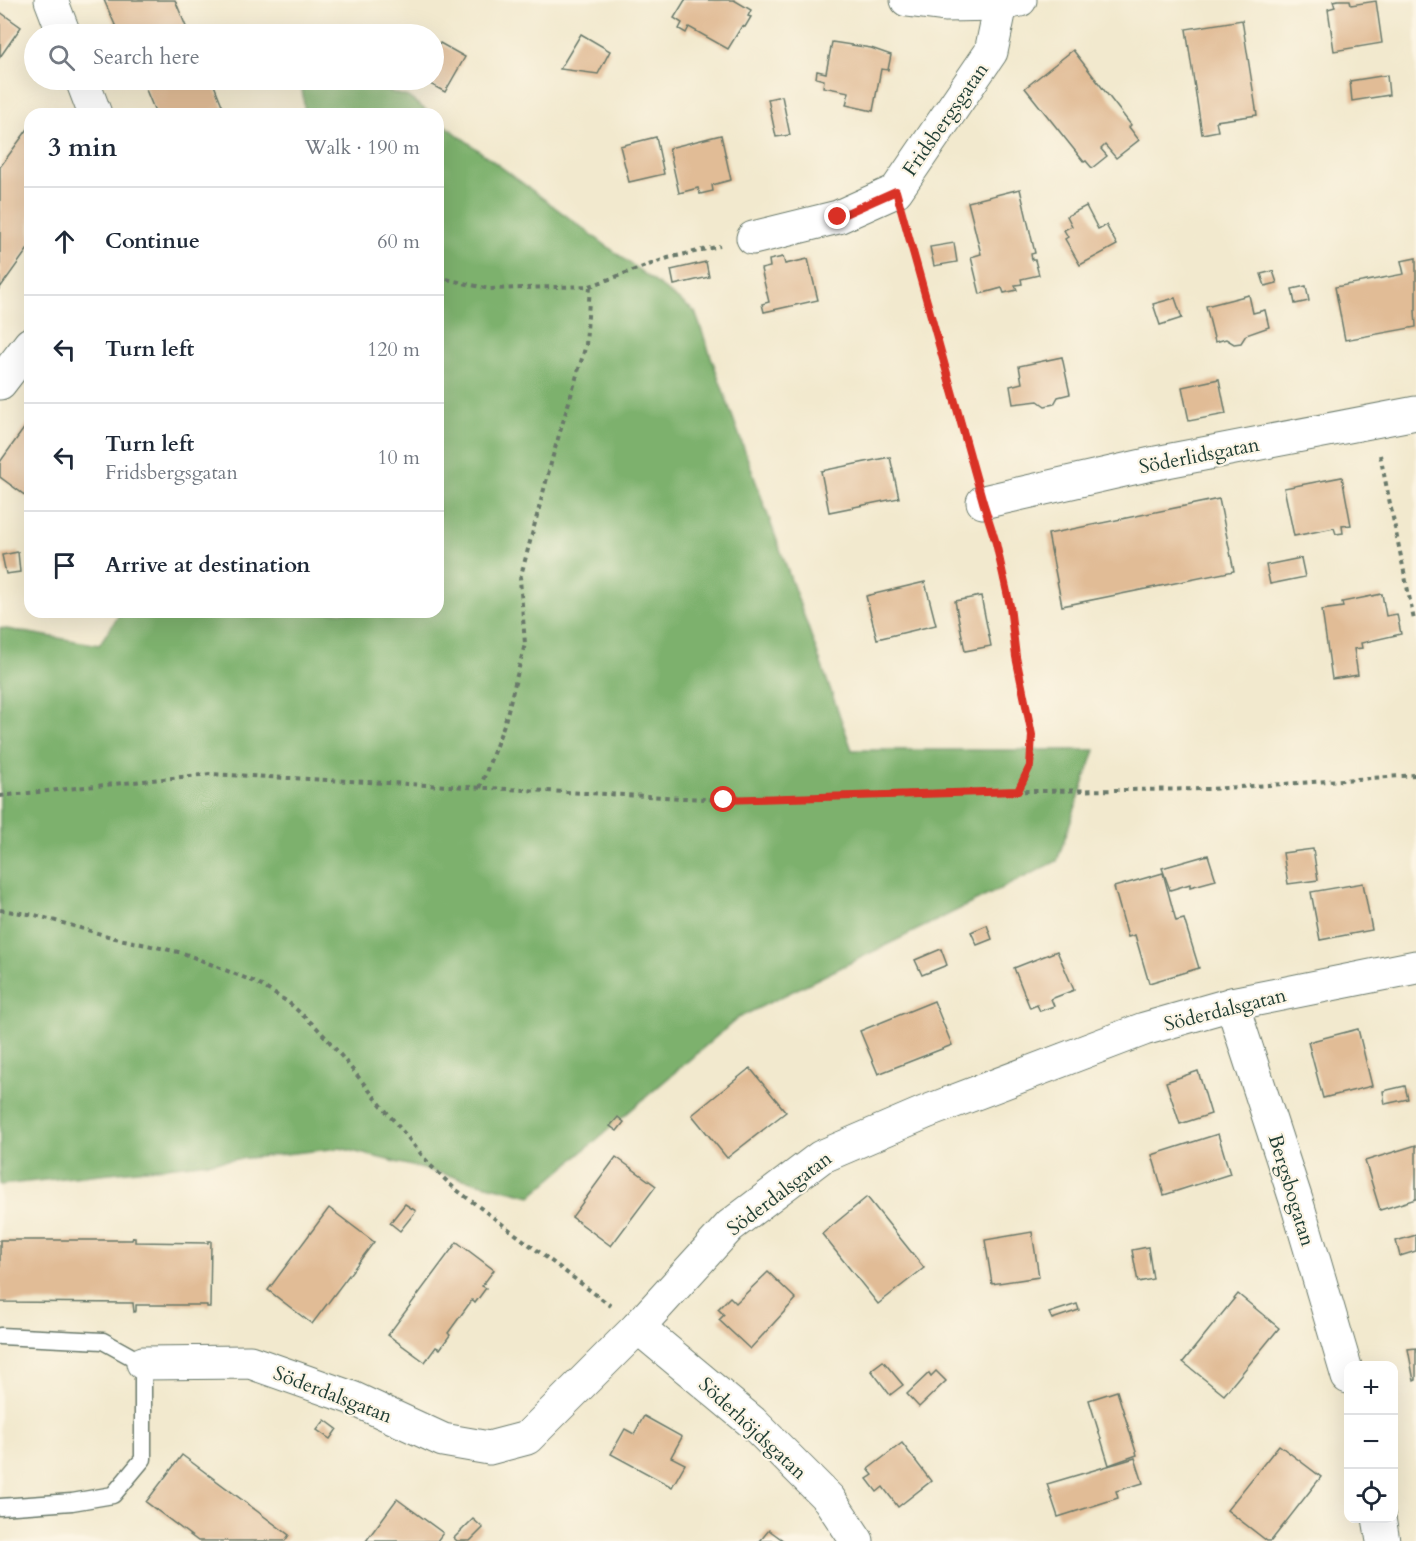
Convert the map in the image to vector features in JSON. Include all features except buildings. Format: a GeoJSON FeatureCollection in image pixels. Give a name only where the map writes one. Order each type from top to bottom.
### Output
{"type":"FeatureCollection","features":[{"type":"Feature","properties":{"kind":"street"},"geometry":{"type":"LineString","coordinates":[[51,0],[60,24]]}},
{"type":"Feature","properties":{"kind":"street"},"geometry":{"type":"LineString","coordinates":[[907,0],[945,6],[1011,2]]}},
{"type":"Feature","properties":{"kind":"street","name":"Fridsbergsgatan"},"geometry":{"type":"LineString","coordinates":[[753,238],[838,217],[896,191],[991,52],[1011,2]]}},
{"type":"Feature","properties":{"kind":"street"},"geometry":{"type":"LineString","coordinates":[[86,90],[93,108]]}},
{"type":"Feature","properties":{"kind":"street"},"geometry":{"type":"LineString","coordinates":[[0,383],[24,352]]}},
{"type":"Feature","properties":{"kind":"street","name":"Söderlidsgatan"},"geometry":{"type":"LineString","coordinates":[[983,502],[1151,464],[1416,413]]}},
{"type":"Feature","properties":{"kind":"street","name":"Söderdalsgatan"},"geometry":{"type":"LineString","coordinates":[[143,1362],[250,1362],[352,1398],[443,1440],[489,1448],[527,1437],[638,1327],[730,1226],[821,1157],[926,1112],[1144,1029],[1232,1004],[1416,967]]}},
{"type":"Feature","properties":{"kind":"street","name":"Bergsbogatan"},"geometry":{"type":"LineString","coordinates":[[1232,1004],[1296,1200],[1344,1363]]}},
{"type":"Feature","properties":{"kind":"street","name":"Söderhöjdsgatan"},"geometry":{"type":"LineString","coordinates":[[638,1327],[752,1422],[829,1499],[857,1541]]}},
{"type":"Feature","properties":{"kind":"street"},"geometry":{"type":"LineString","coordinates":[[1380,1523],[1383,1541]]}},
{"type":"Feature","properties":{"kind":"lane"},"geometry":{"type":"LineString","coordinates":[[0,1336],[103,1341],[143,1362],[143,1459],[113,1495],[72,1502],[0,1507]]}},
{"type":"Feature","properties":{"kind":"path"},"geometry":{"type":"LineString","coordinates":[[896,191],[996,543],[1010,606],[1016,657],[1032,735],[1030,766],[1018,791]]}},
{"type":"Feature","properties":{"kind":"path"},"geometry":{"type":"LineString","coordinates":[[444,278],[489,288],[590,286],[668,258],[753,238]]}},
{"type":"Feature","properties":{"kind":"path"},"geometry":{"type":"LineString","coordinates":[[480,788],[505,722],[525,644],[520,579],[586,345],[590,286]]}},
{"type":"Feature","properties":{"kind":"path"},"geometry":{"type":"LineString","coordinates":[[1373,422],[1414,620]]}},
{"type":"Feature","properties":{"kind":"path"},"geometry":{"type":"LineString","coordinates":[[0,796],[210,774],[724,800],[1018,791],[1210,789],[1416,775]]}},
{"type":"Feature","properties":{"kind":"path"},"geometry":{"type":"LineString","coordinates":[[0,910],[36,915],[115,938],[183,953],[255,982],[288,1002],[317,1028],[430,1165],[454,1188],[638,1327]]}},
{"type":"Feature","properties":{"kind":"green space"},"geometry":{"type":"Polygon","coordinates":[[[302,90],[384,90],[408,97],[423,108],[304,108],[302,90]]]}},
{"type":"Feature","properties":{"kind":"green space"},"geometry":{"type":"Polygon","coordinates":[[[444,124],[695,312],[852,750],[1095,750],[1057,861],[738,1018],[531,1196],[340,1148],[0,1185],[0,628],[99,645],[117,618],[444,618],[444,124]]]}},
{"type":"Feature","properties":{"kind":"route"},"geometry":{"type":"LineString","coordinates":[[724,800],[1018,791],[1030,766],[1032,735],[1016,657],[1010,606],[996,543],[896,191],[838,217]]}}]}
